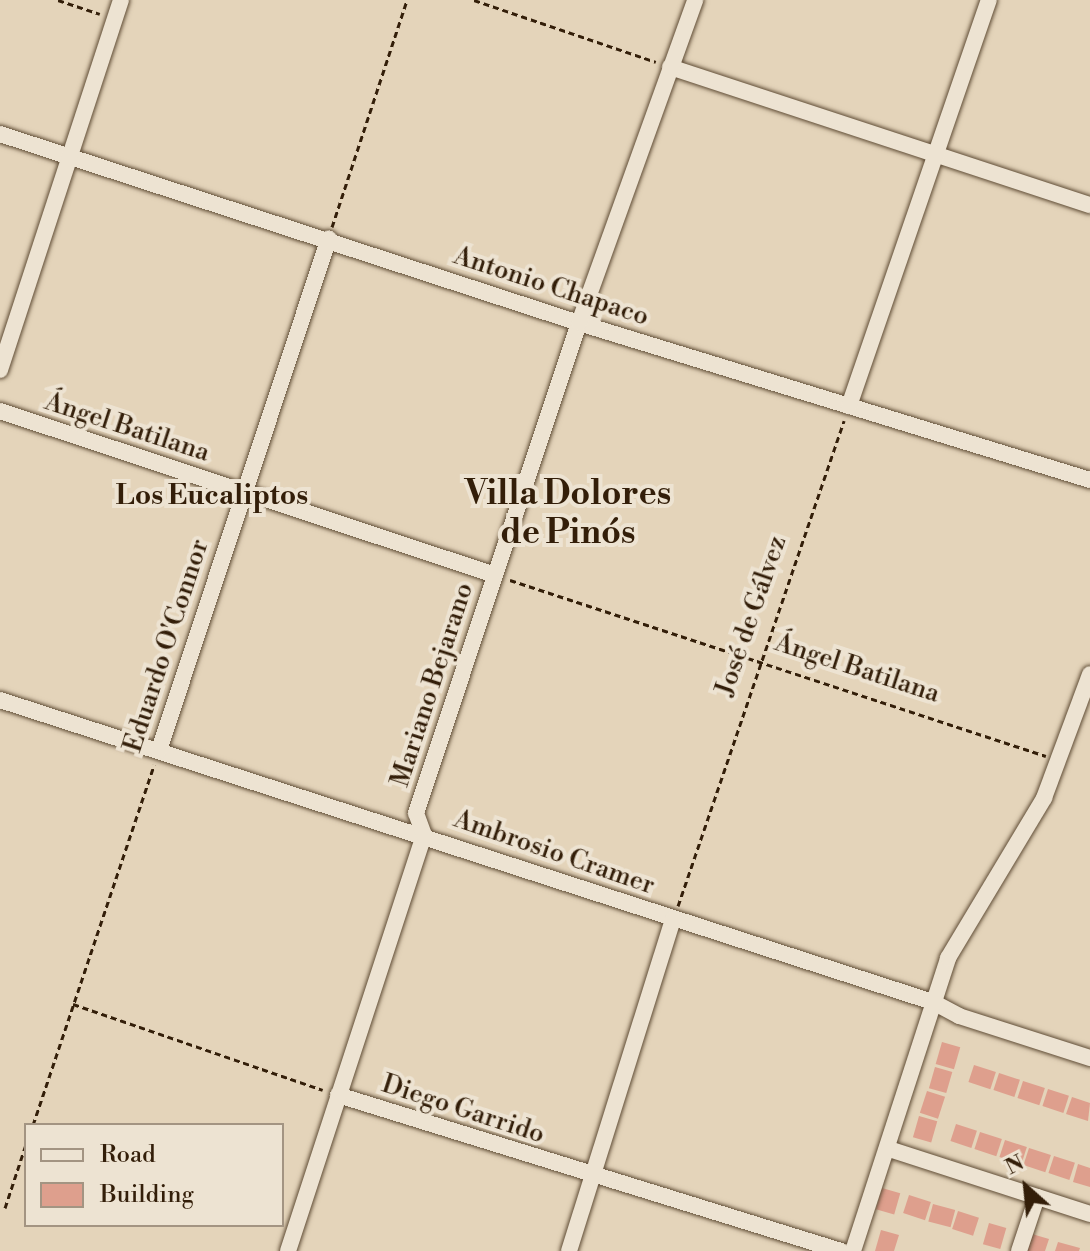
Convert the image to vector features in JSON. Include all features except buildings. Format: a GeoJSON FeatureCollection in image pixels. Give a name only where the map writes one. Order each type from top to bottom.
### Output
{"type":"FeatureCollection","features":[{"type":"Feature","properties":{"kind":"street"},"geometry":{"type":"LineString","coordinates":[[0,370],[121,0]]}},
{"type":"Feature","properties":{"kind":"street","name":"Mariano Bejarano"},"geometry":{"type":"LineString","coordinates":[[288,1251],[424,835],[416,813],[579,323],[695,0]]}},
{"type":"Feature","properties":{"kind":"street"},"geometry":{"type":"LineString","coordinates":[[849,406],[989,0]]}},
{"type":"Feature","properties":{"kind":"street"},"geometry":{"type":"LineString","coordinates":[[670,67],[1090,205]]}},
{"type":"Feature","properties":{"kind":"street","name":"Antonio Chapaco"},"geometry":{"type":"LineString","coordinates":[[0,134],[329,238],[579,323],[1090,480]]}},
{"type":"Feature","properties":{"kind":"street","name":"Eduardo O'Connor"},"geometry":{"type":"LineString","coordinates":[[159,750],[242,491],[329,238]]}},
{"type":"Feature","properties":{"kind":"street","name":"Ángel Batilana"},"geometry":{"type":"LineString","coordinates":[[0,411],[495,575]]}},
{"type":"Feature","properties":{"kind":"street"},"geometry":{"type":"LineString","coordinates":[[853,1251],[956,940],[1033,816],[1060,761],[1090,674]]}},
{"type":"Feature","properties":{"kind":"street","name":"Ambrosio Cramer"},"geometry":{"type":"LineString","coordinates":[[0,700],[933,1002],[959,1016],[1090,1058]]}},
{"type":"Feature","properties":{"kind":"street"},"geometry":{"type":"LineString","coordinates":[[569,1251],[673,919]]}},
{"type":"Feature","properties":{"kind":"street","name":"Diego Garrido"},"geometry":{"type":"LineString","coordinates":[[338,1095],[841,1251]]}},
{"type":"Feature","properties":{"kind":"street"},"geometry":{"type":"LineString","coordinates":[[889,1149],[1090,1214]]}},
{"type":"Feature","properties":{"kind":"street"},"geometry":{"type":"LineString","coordinates":[[1019,1251],[1037,1197]]}},
{"type":"Feature","properties":{"kind":"path"},"geometry":{"type":"LineString","coordinates":[[58,0],[115,18]]}},
{"type":"Feature","properties":{"kind":"path"},"geometry":{"type":"LineString","coordinates":[[329,238],[407,0]]}},
{"type":"Feature","properties":{"kind":"path"},"geometry":{"type":"LineString","coordinates":[[474,0],[670,67]]}},
{"type":"Feature","properties":{"kind":"path","name":"José de Gálvez"},"geometry":{"type":"LineString","coordinates":[[673,919],[849,406]]}},
{"type":"Feature","properties":{"kind":"path","name":"Ángel Batilana"},"geometry":{"type":"LineString","coordinates":[[495,575],[1060,761]]}},
{"type":"Feature","properties":{"kind":"path","name":"Eduardo O'Connor"},"geometry":{"type":"LineString","coordinates":[[34,1123],[159,750]]}},
{"type":"Feature","properties":{"kind":"path"},"geometry":{"type":"LineString","coordinates":[[73,1004],[338,1095]]}},
{"type":"Feature","properties":{"kind":"path"},"geometry":{"type":"LineString","coordinates":[[5,1208],[24,1150]]}},
{"type":"Feature","properties":{"kind":"district","name":"Los Eucaliptos"},"geometry":{"type":"Point","coordinates":[212,496]}},
{"type":"Feature","properties":{"kind":"district","name":"Villa Dolores de Pinós"},"geometry":{"type":"Point","coordinates":[568,514]}}]}
